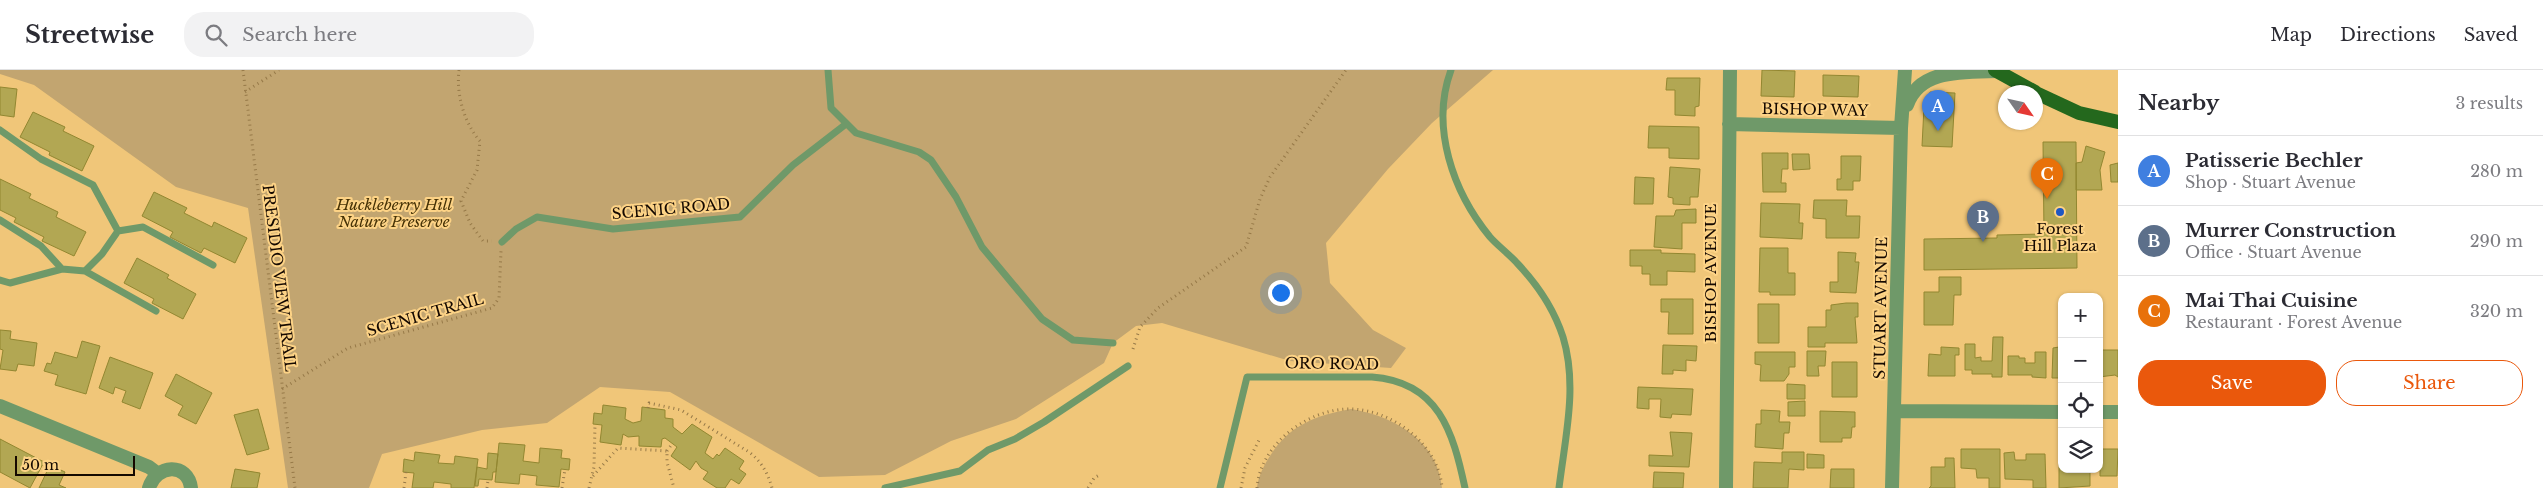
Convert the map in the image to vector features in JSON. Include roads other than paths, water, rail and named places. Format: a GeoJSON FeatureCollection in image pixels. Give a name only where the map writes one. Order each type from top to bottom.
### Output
{"type":"FeatureCollection","features":[{"type":"Feature","properties":{"kind":"main road"},"geometry":{"type":"LineString","coordinates":[[1996,71],[2021,85]]}},
{"type":"Feature","properties":{"kind":"main road"},"geometry":{"type":"LineString","coordinates":[[2043,97],[2079,113],[2118,122]]}},
{"type":"Feature","properties":{"kind":"street","name":"BISHOP AVENUE"},"geometry":{"type":"LineString","coordinates":[[1726,482],[1730,70]]}},
{"type":"Feature","properties":{"kind":"street","name":"STUART AVENUE"},"geometry":{"type":"LineString","coordinates":[[1892,488],[1901,128],[1905,70]]}},
{"type":"Feature","properties":{"kind":"street","name":"STUART AVENUE"},"geometry":{"type":"LineString","coordinates":[[1901,128],[1909,96],[1915,85],[1924,77],[1942,73],[1996,71]]}},
{"type":"Feature","properties":{"kind":"street","name":"BISHOP WAY"},"geometry":{"type":"LineString","coordinates":[[1729,124],[1901,128]]}},
{"type":"Feature","properties":{"kind":"street"},"geometry":{"type":"LineString","coordinates":[[0,406],[149,467],[157,473]]}},
{"type":"Feature","properties":{"kind":"street"},"geometry":{"type":"LineString","coordinates":[[1895,411],[2058,412]]}},
{"type":"Feature","properties":{"kind":"street"},"geometry":{"type":"LineString","coordinates":[[2103,412],[2118,412]]}},
{"type":"Feature","properties":{"kind":"street"},"geometry":{"type":"LineString","coordinates":[[149,488],[151,480],[157,473],[165,469],[174,469],[182,472],[191,488]]}},
{"type":"Feature","properties":{"kind":"lane"},"geometry":{"type":"LineString","coordinates":[[828,70],[831,108],[856,133],[920,152],[931,160],[956,197],[982,247],[1042,319],[1073,340],[1113,343]]}},
{"type":"Feature","properties":{"kind":"lane"},"geometry":{"type":"LineString","coordinates":[[1451,70],[1444,99],[1443,120],[1447,148],[1455,176],[1476,218],[1490,237],[1530,278],[1546,300],[1563,338],[1569,366],[1571,390],[1560,488]]}},
{"type":"Feature","properties":{"kind":"lane","name":"SCENIC ROAD"},"geometry":{"type":"LineString","coordinates":[[502,242],[516,229],[537,217],[613,229],[740,217],[793,165],[846,124]]}},
{"type":"Feature","properties":{"kind":"lane"},"geometry":{"type":"LineString","coordinates":[[0,130],[41,159],[93,185],[118,232]]}},
{"type":"Feature","properties":{"kind":"lane"},"geometry":{"type":"LineString","coordinates":[[0,220],[41,246],[62,269]]}},
{"type":"Feature","properties":{"kind":"lane"},"geometry":{"type":"LineString","coordinates":[[85,271],[102,254],[118,232],[143,227],[213,264]]}},
{"type":"Feature","properties":{"kind":"lane"},"geometry":{"type":"LineString","coordinates":[[0,280],[10,283],[62,269],[85,271],[156,311]]}},
{"type":"Feature","properties":{"kind":"lane"},"geometry":{"type":"LineString","coordinates":[[885,488],[960,471],[988,450],[1015,439],[1044,422],[1128,366]]}},
{"type":"Feature","properties":{"kind":"lane","name":"ORO ROAD"},"geometry":{"type":"LineString","coordinates":[[1220,488],[1247,376],[1385,378],[1418,391],[1433,404],[1455,442],[1465,488]]}},
{"type":"Feature","properties":{"kind":"place","name":"Patisserie Bechler"},"geometry":{"type":"Point","coordinates":[1938,131]}},
{"type":"Feature","properties":{"kind":"place","name":"Mai Thai Cuisine"},"geometry":{"type":"Point","coordinates":[2047,199]}},
{"type":"Feature","properties":{"kind":"place","name":"Forest Hill Plaza"},"geometry":{"type":"Point","coordinates":[2060,212]}},
{"type":"Feature","properties":{"kind":"place","name":"Murrer Construction"},"geometry":{"type":"Point","coordinates":[1983,242]}},
{"type":"Feature","properties":{"kind":"park label","name":"Huckleberry Hill Nature Preserve"},"geometry":{"type":"Point","coordinates":[394,214]}}]}
